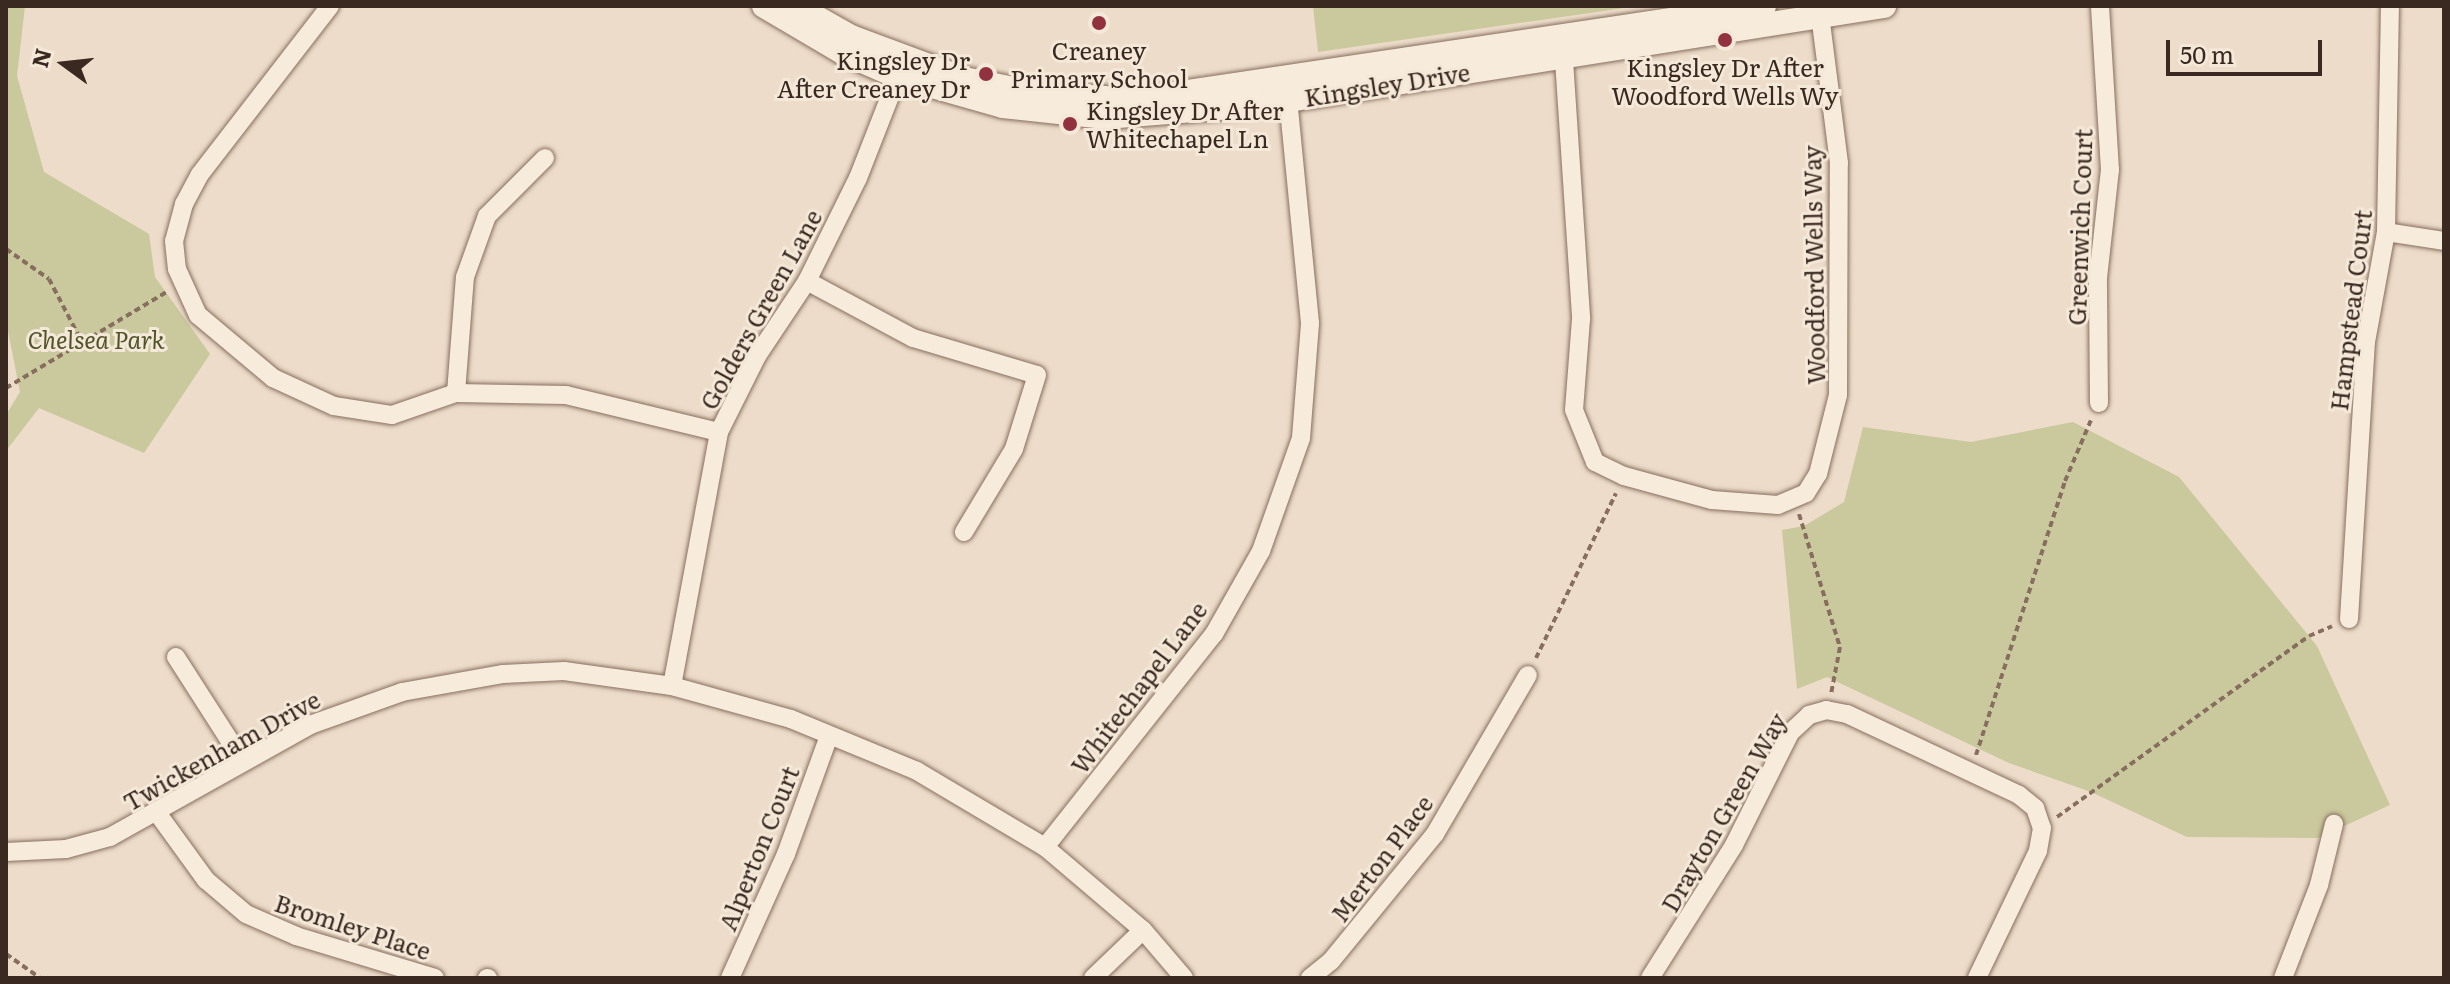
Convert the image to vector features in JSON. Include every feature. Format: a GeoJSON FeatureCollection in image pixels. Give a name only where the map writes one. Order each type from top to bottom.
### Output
{"type":"FeatureCollection","features":[{"type":"Feature","properties":{"kind":"main road","name":"Kingsley Drive"},"geometry":{"type":"LineString","coordinates":[[764,6],[844,53],[901,68],[1004,88],[1088,99],[1171,98],[1287,90],[1563,47],[1884,6]]}},
{"type":"Feature","properties":{"kind":"main road","name":"Kingsley Drive"},"geometry":{"type":"LineString","coordinates":[[796,6],[901,68]]}},
{"type":"Feature","properties":{"kind":"main road","name":"Kingsley Drive"},"geometry":{"type":"LineString","coordinates":[[1563,47],[1764,6]]}},
{"type":"Feature","properties":{"kind":"street"},"geometry":{"type":"LineString","coordinates":[[330,6],[200,174],[184,204],[174,241],[182,284],[198,315],[238,353],[273,378],[334,406],[392,415],[456,393],[566,395],[719,432]]}},
{"type":"Feature","properties":{"kind":"street","name":"Greenwich Court"},"geometry":{"type":"LineString","coordinates":[[2099,403],[2098,278],[2110,170],[2100,6]]}},
{"type":"Feature","properties":{"kind":"street","name":"Hampstead Court"},"geometry":{"type":"LineString","coordinates":[[2349,619],[2366,342],[2386,232],[2390,6]]}},
{"type":"Feature","properties":{"kind":"street","name":"Woodford Wells Way"},"geometry":{"type":"LineString","coordinates":[[1794,501],[1818,474],[1830,438],[1841,349],[1839,163],[1820,12]]}},
{"type":"Feature","properties":{"kind":"street"},"geometry":{"type":"LineString","coordinates":[[1563,47],[1581,319],[1574,410],[1595,462],[1624,476],[1712,500],[1778,505],[1794,501]]}},
{"type":"Feature","properties":{"kind":"street","name":"Golders Green Lane"},"geometry":{"type":"LineString","coordinates":[[672,686],[719,432],[757,356],[807,281],[858,178],[901,68]]}},
{"type":"Feature","properties":{"kind":"street","name":"Whitechapel Lane"},"geometry":{"type":"LineString","coordinates":[[1045,847],[1214,634],[1261,551],[1301,438],[1310,323],[1287,90]]}},
{"type":"Feature","properties":{"kind":"street"},"geometry":{"type":"LineString","coordinates":[[456,393],[465,277],[487,216],[545,158]]}},
{"type":"Feature","properties":{"kind":"street"},"geometry":{"type":"LineString","coordinates":[[2386,232],[2444,241]]}},
{"type":"Feature","properties":{"kind":"street"},"geometry":{"type":"LineString","coordinates":[[807,281],[913,338],[1037,375],[1014,449],[964,532]]}},
{"type":"Feature","properties":{"kind":"street"},"geometry":{"type":"LineString","coordinates":[[176,657],[242,760]]}},
{"type":"Feature","properties":{"kind":"street","name":"Twickenham Drive"},"geometry":{"type":"LineString","coordinates":[[6,852],[81,846],[158,814],[242,760],[339,713],[436,683],[564,671],[672,686],[791,719],[955,790],[1045,847],[1143,930],[1184,978]]}},
{"type":"Feature","properties":{"kind":"street","name":"Merton Place"},"geometry":{"type":"LineString","coordinates":[[1310,978],[1331,961],[1435,834],[1528,675]]}},
{"type":"Feature","properties":{"kind":"street"},"geometry":{"type":"LineString","coordinates":[[1826,710],[1847,714],[2028,801],[2042,828],[2038,851],[1977,978]]}},
{"type":"Feature","properties":{"kind":"street","name":"Drayton Green Way"},"geometry":{"type":"LineString","coordinates":[[1650,978],[1734,845],[1790,733],[1809,715],[1826,710]]}},
{"type":"Feature","properties":{"kind":"street","name":"Alperton Court"},"geometry":{"type":"LineString","coordinates":[[730,978],[786,854],[829,736]]}},
{"type":"Feature","properties":{"kind":"street","name":"Bromley Place"},"geometry":{"type":"LineString","coordinates":[[158,814],[206,880],[246,914],[296,936],[435,978]]}},
{"type":"Feature","properties":{"kind":"street"},"geometry":{"type":"LineString","coordinates":[[2283,978],[2319,885],[2334,824]]}},
{"type":"Feature","properties":{"kind":"street"},"geometry":{"type":"LineString","coordinates":[[1093,978],[1143,930]]}},
{"type":"Feature","properties":{"kind":"path"},"geometry":{"type":"LineString","coordinates":[[6,249],[49,279],[84,346]]}},
{"type":"Feature","properties":{"kind":"path"},"geometry":{"type":"LineString","coordinates":[[6,388],[84,346],[182,284]]}},
{"type":"Feature","properties":{"kind":"path"},"geometry":{"type":"LineString","coordinates":[[1970,773],[2065,481],[2099,403]]}},
{"type":"Feature","properties":{"kind":"path"},"geometry":{"type":"LineString","coordinates":[[1528,675],[1624,476]]}},
{"type":"Feature","properties":{"kind":"path"},"geometry":{"type":"LineString","coordinates":[[1794,501],[1840,647],[1826,710]]}},
{"type":"Feature","properties":{"kind":"path"},"geometry":{"type":"LineString","coordinates":[[2042,828],[2309,636],[2349,619]]}},
{"type":"Feature","properties":{"kind":"path"},"geometry":{"type":"LineString","coordinates":[[6,954],[40,978]]}},
{"type":"Feature","properties":{"kind":"green space","name":"Chelsea Park"},"geometry":{"type":"Polygon","coordinates":[[[6,6],[25,6],[17,76],[44,172],[149,234],[155,277],[210,354],[144,453],[39,408],[6,451],[6,415],[20,392],[6,321],[6,6]]]}},
{"type":"Feature","properties":{"kind":"green space"},"geometry":{"type":"Polygon","coordinates":[[[1313,6],[1638,6],[1318,52],[1313,6]]]}},
{"type":"Feature","properties":{"kind":"green space"},"geometry":{"type":"Polygon","coordinates":[[[2073,422],[2179,477],[2317,646],[2390,805],[2318,838],[2187,837],[2091,792],[2009,763],[1827,677],[1797,689],[1782,530],[1804,526],[1844,502],[1863,427],[1971,442],[2073,422]]]}},
{"type":"Feature","properties":{"kind":"place","name":"Creaney Primary School"},"geometry":{"type":"Point","coordinates":[1099,23]}},
{"type":"Feature","properties":{"kind":"place","name":"Kingsley Dr After Woodford Wells Wy"},"geometry":{"type":"Point","coordinates":[1725,40]}},
{"type":"Feature","properties":{"kind":"place","name":"Kingsley Dr After Creaney Dr"},"geometry":{"type":"Point","coordinates":[986,74]}},
{"type":"Feature","properties":{"kind":"place","name":"Kingsley Dr After Whitechapel Ln"},"geometry":{"type":"Point","coordinates":[1070,124]}}]}
